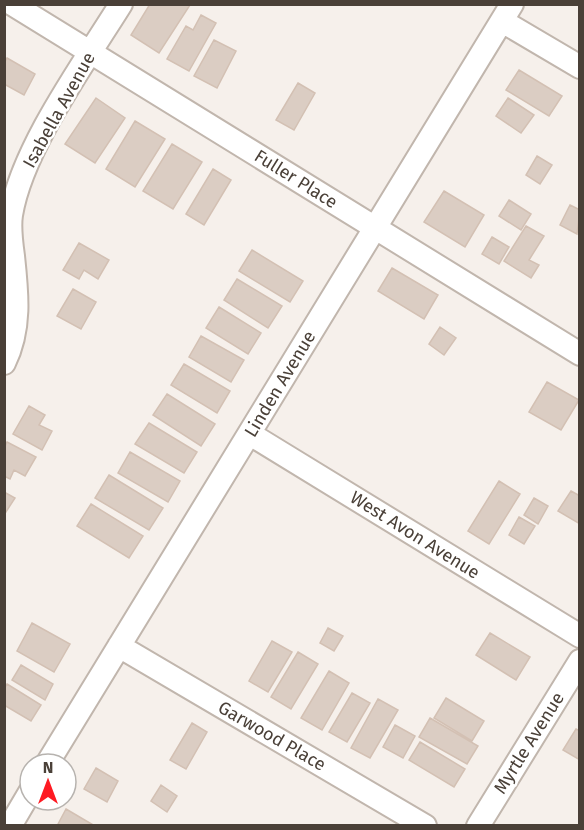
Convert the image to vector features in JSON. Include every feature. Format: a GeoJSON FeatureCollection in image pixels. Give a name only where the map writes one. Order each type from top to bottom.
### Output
{"type":"FeatureCollection","features":[{"type":"Feature","properties":{"kind":"street","name":"Fuller Place"},"geometry":{"type":"LineString","coordinates":[[12,4],[579,354]]}},
{"type":"Feature","properties":{"kind":"street","name":"Isabella Avenue"},"geometry":{"type":"LineString","coordinates":[[4,363],[15,334],[17,316],[11,236],[11,216],[16,193],[39,141],[121,4]]}},
{"type":"Feature","properties":{"kind":"street"},"geometry":{"type":"LineString","coordinates":[[507,13],[579,68]]}},
{"type":"Feature","properties":{"kind":"street","name":"Linden Avenue"},"geometry":{"type":"LineString","coordinates":[[54,752],[507,13]]}},
{"type":"Feature","properties":{"kind":"street","name":"West Avon Avenue"},"geometry":{"type":"LineString","coordinates":[[250,434],[579,636]]}},
{"type":"Feature","properties":{"kind":"street","name":"Garwood Place"},"geometry":{"type":"LineString","coordinates":[[120,646],[425,825]]}},
{"type":"Feature","properties":{"kind":"street","name":"Myrtle Avenue"},"geometry":{"type":"LineString","coordinates":[[478,825],[579,661]]}},
{"type":"Feature","properties":{"kind":"street"},"geometry":{"type":"LineString","coordinates":[[10,825],[18,812]]}},
{"type":"Feature","properties":{"kind":"building"},"geometry":{"type":"Polygon","coordinates":[[[150,4],[190,5],[159,53],[131,35],[150,4]]]}},
{"type":"Feature","properties":{"kind":"building"},"geometry":{"type":"Polygon","coordinates":[[[201,15],[216,23],[189,71],[167,59],[186,26],[193,30],[201,15]]]}},
{"type":"Feature","properties":{"kind":"building"},"geometry":{"type":"Polygon","coordinates":[[[214,40],[236,51],[217,88],[194,76],[214,40]]]}},
{"type":"Feature","properties":{"kind":"building"},"geometry":{"type":"Polygon","coordinates":[[[7,58],[35,74],[24,95],[4,84],[4,63],[7,58]]]}},
{"type":"Feature","properties":{"kind":"building"},"geometry":{"type":"Polygon","coordinates":[[[519,70],[562,96],[549,116],[506,90],[519,70]]]}},
{"type":"Feature","properties":{"kind":"building"},"geometry":{"type":"Polygon","coordinates":[[[298,83],[315,93],[294,130],[276,120],[298,83]]]}},
{"type":"Feature","properties":{"kind":"building"},"geometry":{"type":"Polygon","coordinates":[[[96,98],[125,118],[95,163],[65,144],[96,98]]]}},
{"type":"Feature","properties":{"kind":"building"},"geometry":{"type":"Polygon","coordinates":[[[508,98],[534,115],[521,133],[496,116],[508,98]]]}},
{"type":"Feature","properties":{"kind":"building"},"geometry":{"type":"Polygon","coordinates":[[[135,121],[165,139],[135,187],[106,169],[135,121]]]}},
{"type":"Feature","properties":{"kind":"building"},"geometry":{"type":"Polygon","coordinates":[[[172,144],[202,162],[173,209],[143,191],[172,144]]]}},
{"type":"Feature","properties":{"kind":"building"},"geometry":{"type":"Polygon","coordinates":[[[537,156],[552,165],[540,184],[526,175],[537,156]]]}},
{"type":"Feature","properties":{"kind":"building"},"geometry":{"type":"Polygon","coordinates":[[[213,169],[231,180],[204,225],[186,214],[213,169]]]}},
{"type":"Feature","properties":{"kind":"building"},"geometry":{"type":"Polygon","coordinates":[[[444,191],[484,215],[465,247],[424,222],[444,191]]]}},
{"type":"Feature","properties":{"kind":"building"},"geometry":{"type":"Polygon","coordinates":[[[509,200],[531,214],[521,230],[499,216],[509,200]]]}},
{"type":"Feature","properties":{"kind":"building"},"geometry":{"type":"Polygon","coordinates":[[[570,205],[580,210],[577,234],[560,225],[570,205]]]}},
{"type":"Feature","properties":{"kind":"building"},"geometry":{"type":"Polygon","coordinates":[[[526,226],[544,236],[529,260],[539,265],[531,278],[504,261],[526,226]]]}},
{"type":"Feature","properties":{"kind":"building"},"geometry":{"type":"Polygon","coordinates":[[[492,237],[509,247],[499,264],[482,254],[492,237]]]}},
{"type":"Feature","properties":{"kind":"building"},"geometry":{"type":"Polygon","coordinates":[[[79,243],[109,260],[98,279],[84,270],[79,279],[63,270],[79,243]]]}},
{"type":"Feature","properties":{"kind":"building"},"geometry":{"type":"Polygon","coordinates":[[[252,250],[303,281],[290,302],[239,271],[252,250]]]}},
{"type":"Feature","properties":{"kind":"building"},"geometry":{"type":"Polygon","coordinates":[[[392,268],[438,295],[424,319],[378,291],[392,268]]]}},
{"type":"Feature","properties":{"kind":"building"},"geometry":{"type":"Polygon","coordinates":[[[237,279],[282,306],[268,328],[224,300],[237,279]]]}},
{"type":"Feature","properties":{"kind":"building"},"geometry":{"type":"Polygon","coordinates":[[[73,289],[96,302],[81,329],[57,316],[73,289]]]}},
{"type":"Feature","properties":{"kind":"building"},"geometry":{"type":"Polygon","coordinates":[[[219,307],[261,333],[248,354],[206,328],[219,307]]]}},
{"type":"Feature","properties":{"kind":"building"},"geometry":{"type":"Polygon","coordinates":[[[440,327],[456,338],[444,355],[429,344],[440,327]]]}},
{"type":"Feature","properties":{"kind":"building"},"geometry":{"type":"Polygon","coordinates":[[[201,336],[244,360],[231,382],[189,357],[201,336]]]}},
{"type":"Feature","properties":{"kind":"building"},"geometry":{"type":"Polygon","coordinates":[[[184,364],[230,391],[217,413],[171,385],[184,364]]]}},
{"type":"Feature","properties":{"kind":"building"},"geometry":{"type":"Polygon","coordinates":[[[547,382],[579,400],[561,430],[529,412],[547,382]]]}},
{"type":"Feature","properties":{"kind":"building"},"geometry":{"type":"Polygon","coordinates":[[[167,394],[215,424],[201,446],[153,415],[167,394]]]}},
{"type":"Feature","properties":{"kind":"building"},"geometry":{"type":"Polygon","coordinates":[[[29,406],[45,415],[39,425],[52,431],[42,450],[13,434],[29,406]]]}},
{"type":"Feature","properties":{"kind":"building"},"geometry":{"type":"Polygon","coordinates":[[[149,423],[197,452],[184,473],[135,444],[149,423]]]}},
{"type":"Feature","properties":{"kind":"building"},"geometry":{"type":"Polygon","coordinates":[[[7,442],[36,457],[25,476],[14,470],[10,479],[4,476],[4,448],[7,442]]]}},
{"type":"Feature","properties":{"kind":"building"},"geometry":{"type":"Polygon","coordinates":[[[130,452],[180,481],[168,502],[118,473],[130,452]]]}},
{"type":"Feature","properties":{"kind":"building"},"geometry":{"type":"Polygon","coordinates":[[[109,475],[163,508],[149,530],[95,498],[109,475]]]}},
{"type":"Feature","properties":{"kind":"building"},"geometry":{"type":"Polygon","coordinates":[[[499,481],[520,494],[489,544],[468,531],[499,481]]]}},
{"type":"Feature","properties":{"kind":"building"},"geometry":{"type":"Polygon","coordinates":[[[571,491],[580,496],[580,524],[558,511],[571,491]]]}},
{"type":"Feature","properties":{"kind":"building"},"geometry":{"type":"Polygon","coordinates":[[[4,492],[15,498],[4,515],[4,492]]]}},
{"type":"Feature","properties":{"kind":"building"},"geometry":{"type":"Polygon","coordinates":[[[534,498],[548,506],[538,524],[524,515],[534,498]]]}},
{"type":"Feature","properties":{"kind":"building"},"geometry":{"type":"Polygon","coordinates":[[[91,504],[143,536],[129,558],[77,526],[91,504]]]}},
{"type":"Feature","properties":{"kind":"building"},"geometry":{"type":"Polygon","coordinates":[[[519,517],[535,526],[524,544],[509,535],[519,517]]]}},
{"type":"Feature","properties":{"kind":"building"},"geometry":{"type":"Polygon","coordinates":[[[32,623],[70,644],[54,672],[17,651],[32,623]]]}},
{"type":"Feature","properties":{"kind":"building"},"geometry":{"type":"Polygon","coordinates":[[[328,628],[343,636],[334,651],[320,643],[328,628]]]}},
{"type":"Feature","properties":{"kind":"building"},"geometry":{"type":"Polygon","coordinates":[[[490,633],[530,657],[516,680],[476,655],[490,633]]]}},
{"type":"Feature","properties":{"kind":"building"},"geometry":{"type":"Polygon","coordinates":[[[272,641],[292,652],[268,692],[249,681],[272,641]]]}},
{"type":"Feature","properties":{"kind":"building"},"geometry":{"type":"Polygon","coordinates":[[[298,652],[318,664],[291,709],[271,697],[298,652]]]}},
{"type":"Feature","properties":{"kind":"building"},"geometry":{"type":"Polygon","coordinates":[[[21,665],[53,684],[45,700],[12,680],[21,665]]]}},
{"type":"Feature","properties":{"kind":"building"},"geometry":{"type":"Polygon","coordinates":[[[329,671],[349,683],[322,730],[301,718],[329,671]]]}},
{"type":"Feature","properties":{"kind":"building"},"geometry":{"type":"Polygon","coordinates":[[[7,684],[41,705],[31,721],[4,705],[4,689],[7,684]]]}},
{"type":"Feature","properties":{"kind":"building"},"geometry":{"type":"Polygon","coordinates":[[[352,693],[370,703],[347,742],[329,732],[352,693]]]}},
{"type":"Feature","properties":{"kind":"building"},"geometry":{"type":"Polygon","coordinates":[[[446,698],[484,721],[472,741],[434,718],[446,698]]]}},
{"type":"Feature","properties":{"kind":"building"},"geometry":{"type":"Polygon","coordinates":[[[378,699],[398,710],[370,758],[351,748],[378,699]]]}},
{"type":"Feature","properties":{"kind":"building"},"geometry":{"type":"Polygon","coordinates":[[[430,718],[478,746],[467,764],[419,737],[430,718]]]}},
{"type":"Feature","properties":{"kind":"building"},"geometry":{"type":"Polygon","coordinates":[[[192,723],[207,732],[186,769],[170,760],[192,723]]]}},
{"type":"Feature","properties":{"kind":"building"},"geometry":{"type":"Polygon","coordinates":[[[395,725],[415,736],[403,758],[383,747],[395,725]]]}},
{"type":"Feature","properties":{"kind":"building"},"geometry":{"type":"Polygon","coordinates":[[[576,729],[580,731],[580,760],[563,750],[576,729]]]}},
{"type":"Feature","properties":{"kind":"building"},"geometry":{"type":"Polygon","coordinates":[[[420,742],[465,769],[454,787],[409,760],[420,742]]]}},
{"type":"Feature","properties":{"kind":"building"},"geometry":{"type":"Polygon","coordinates":[[[96,768],[118,781],[107,802],[84,789],[96,768]]]}},
{"type":"Feature","properties":{"kind":"building"},"geometry":{"type":"Polygon","coordinates":[[[161,785],[177,796],[167,812],[151,801],[161,785]]]}},
{"type":"Feature","properties":{"kind":"building"},"geometry":{"type":"Polygon","coordinates":[[[64,812],[71,812],[95,826],[57,826],[64,812]]]}}]}
